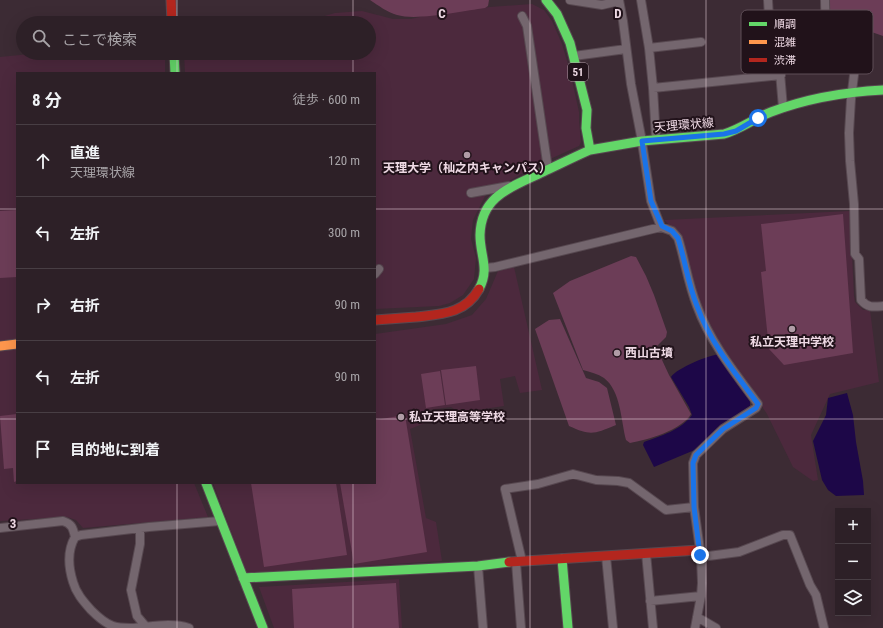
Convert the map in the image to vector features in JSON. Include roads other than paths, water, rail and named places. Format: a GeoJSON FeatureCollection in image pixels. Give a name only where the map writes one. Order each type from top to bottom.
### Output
{"type":"FeatureCollection","features":[{"type":"Feature","properties":{"kind":"street"},"geometry":{"type":"LineString","coordinates":[[171,0],[172,16]]}},
{"type":"Feature","properties":{"kind":"street"},"geometry":{"type":"LineString","coordinates":[[570,0],[602,5],[619,1],[631,84],[642,141],[651,201],[662,226],[672,231],[678,238],[697,306],[712,336],[734,371],[758,404],[756,408],[723,429],[696,455],[693,463],[694,507],[700,554],[701,596],[695,628]]}},
{"type":"Feature","properties":{"kind":"street"},"geometry":{"type":"LineString","coordinates":[[641,0],[649,48],[656,139]]}},
{"type":"Feature","properties":{"kind":"street"},"geometry":{"type":"LineString","coordinates":[[768,0],[769,10]]}},
{"type":"Feature","properties":{"kind":"street"},"geometry":{"type":"LineString","coordinates":[[825,0],[826,10]]}},
{"type":"Feature","properties":{"kind":"street","name":"51"},"geometry":{"type":"LineString","coordinates":[[550,1],[564,28],[574,56],[587,110],[586,128],[590,150]]}},
{"type":"Feature","properties":{"kind":"street"},"geometry":{"type":"LineString","coordinates":[[522,16],[527,26],[548,169]]}},
{"type":"Feature","properties":{"kind":"street"},"geometry":{"type":"LineString","coordinates":[[649,48],[681,43],[701,42]]}},
{"type":"Feature","properties":{"kind":"street"},"geometry":{"type":"LineString","coordinates":[[574,56],[626,49]]}},
{"type":"Feature","properties":{"kind":"street"},"geometry":{"type":"LineString","coordinates":[[174,60],[175,72]]}},
{"type":"Feature","properties":{"kind":"street"},"geometry":{"type":"LineString","coordinates":[[854,74],[849,133],[854,204],[855,254],[859,259],[861,300],[866,306],[883,306]]}},
{"type":"Feature","properties":{"kind":"street"},"geometry":{"type":"LineString","coordinates":[[653,88],[781,75],[783,108]]}},
{"type":"Feature","properties":{"kind":"street","name":"天理環状線"},"geometry":{"type":"LineString","coordinates":[[485,268],[480,234],[481,223],[486,210],[492,201],[500,193],[515,185],[590,150],[656,139],[724,134],[736,131],[763,115],[826,96],[883,90]]}},
{"type":"Feature","properties":{"kind":"street"},"geometry":{"type":"LineString","coordinates":[[470,193],[515,185]]}},
{"type":"Feature","properties":{"kind":"street"},"geometry":{"type":"LineString","coordinates":[[376,320],[446,314],[456,311],[467,304],[476,295],[481,285],[485,268],[503,265],[662,226]]}},
{"type":"Feature","properties":{"kind":"street"},"geometry":{"type":"LineString","coordinates":[[0,346],[16,344]]}},
{"type":"Feature","properties":{"kind":"street"},"geometry":{"type":"LineString","coordinates":[[521,628],[519,562],[505,489],[538,484],[573,474],[596,480],[630,483],[666,510],[694,507]]}},
{"type":"Feature","properties":{"kind":"street"},"geometry":{"type":"LineString","coordinates":[[206,484],[263,628]]}},
{"type":"Feature","properties":{"kind":"street"},"geometry":{"type":"LineString","coordinates":[[0,528],[63,521],[70,523],[75,537],[70,546],[69,563],[74,585],[80,597],[97,616],[114,627],[147,628],[171,625],[189,628]]}},
{"type":"Feature","properties":{"kind":"street"},"geometry":{"type":"LineString","coordinates":[[75,537],[149,527],[220,521]]}},
{"type":"Feature","properties":{"kind":"street"},"geometry":{"type":"LineString","coordinates":[[140,529],[140,544],[131,590],[137,616],[147,628]]}},
{"type":"Feature","properties":{"kind":"street"},"geometry":{"type":"LineString","coordinates":[[243,578],[478,566],[646,553],[700,554],[739,552],[784,535],[790,535],[810,585],[816,595],[824,628]]}},
{"type":"Feature","properties":{"kind":"street"},"geometry":{"type":"LineString","coordinates":[[646,553],[653,628]]}},
{"type":"Feature","properties":{"kind":"street"},"geometry":{"type":"LineString","coordinates":[[606,556],[613,628]]}},
{"type":"Feature","properties":{"kind":"street"},"geometry":{"type":"LineString","coordinates":[[562,559],[568,628]]}},
{"type":"Feature","properties":{"kind":"street"},"geometry":{"type":"LineString","coordinates":[[478,566],[484,628]]}},
{"type":"Feature","properties":{"kind":"street"},"geometry":{"type":"LineString","coordinates":[[650,601],[701,596]]}},
{"type":"Feature","properties":{"kind":"street"},"geometry":{"type":"LineString","coordinates":[[697,617],[716,628]]}},
{"type":"Feature","properties":{"kind":"place","name":"天理大学（杣之内キャンパス）"},"geometry":{"type":"Point","coordinates":[467,155]}},
{"type":"Feature","properties":{"kind":"place","name":"私立天理中学校"},"geometry":{"type":"Point","coordinates":[792,329]}},
{"type":"Feature","properties":{"kind":"place","name":"西山古墳"},"geometry":{"type":"Point","coordinates":[617,353]}},
{"type":"Feature","properties":{"kind":"place","name":"私立天理高等学校"},"geometry":{"type":"Point","coordinates":[401,417]}}]}
